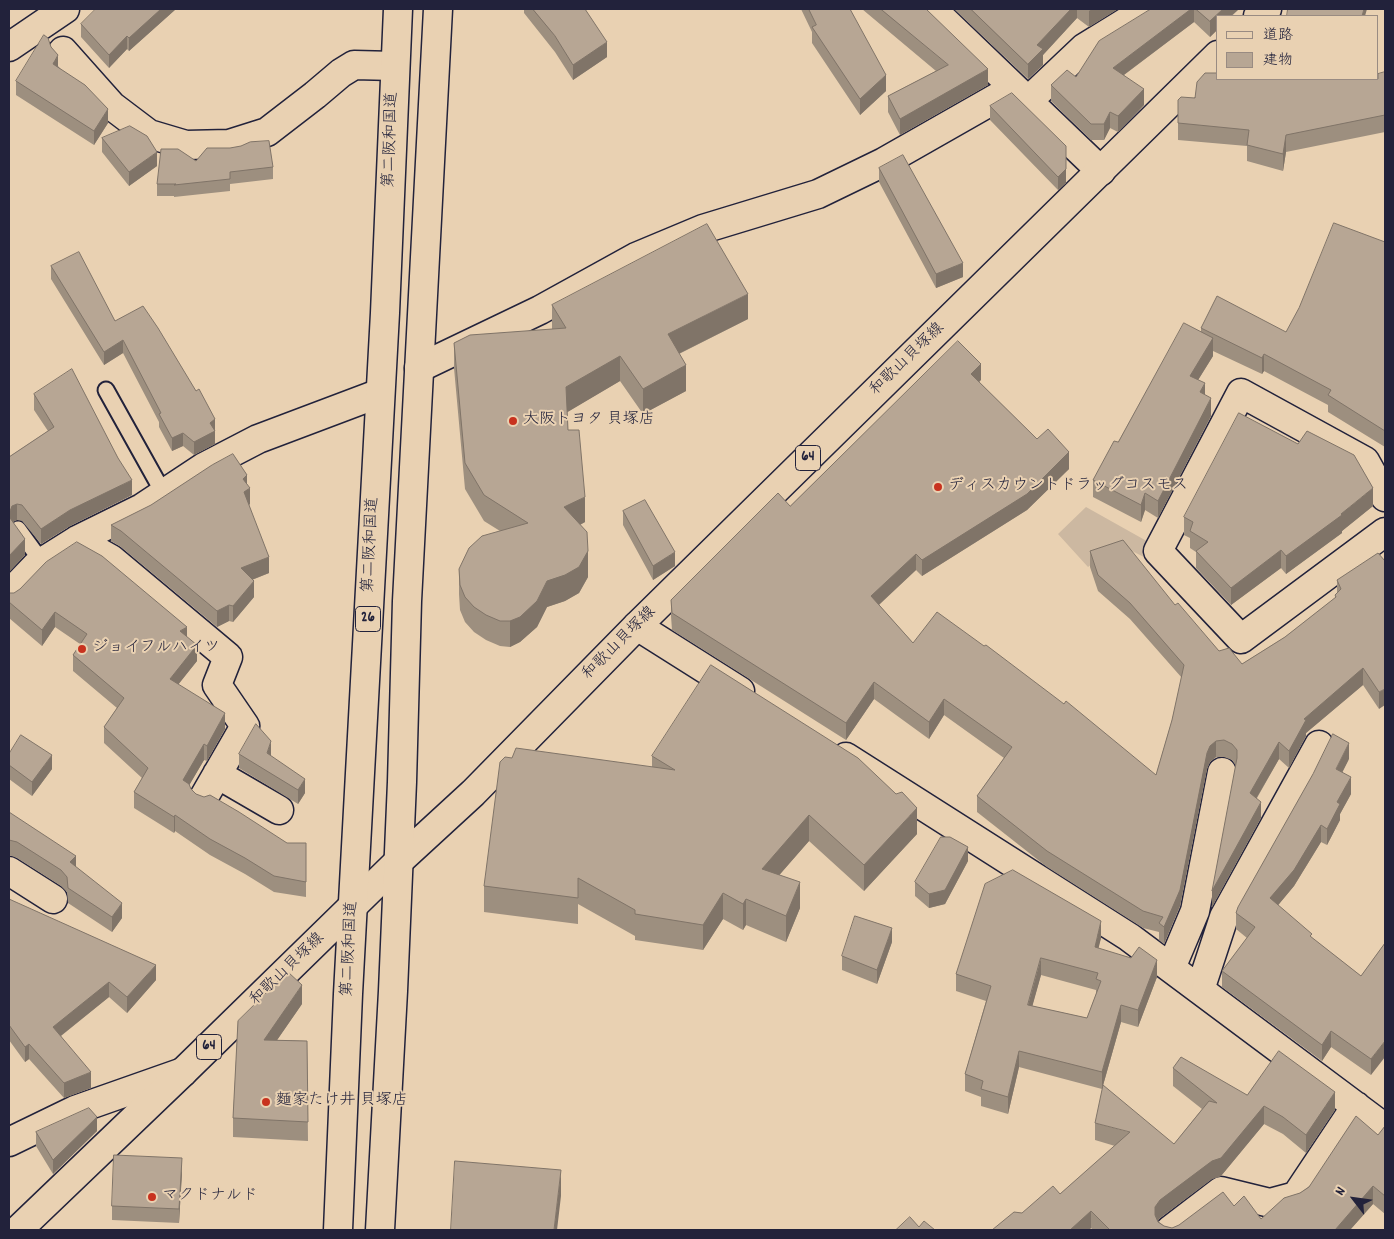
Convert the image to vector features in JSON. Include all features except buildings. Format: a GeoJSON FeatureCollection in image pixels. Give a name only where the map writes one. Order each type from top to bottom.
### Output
{"type":"FeatureCollection","features":[{"type":"Feature","properties":{"kind":"main road"},"geometry":{"type":"LineString","coordinates":[[9,47],[65,9]]}},
{"type":"Feature","properties":{"kind":"main road","name":"第二阪和国道"},"geometry":{"type":"LineString","coordinates":[[338,1230],[398,9]]}},
{"type":"Feature","properties":{"kind":"main road"},"geometry":{"type":"LineString","coordinates":[[380,1230],[399,861],[407,601],[438,9]]}},
{"type":"Feature","properties":{"kind":"main road"},"geometry":{"type":"LineString","coordinates":[[932,9],[1101,171]]}},
{"type":"Feature","properties":{"kind":"main road"},"geometry":{"type":"LineString","coordinates":[[419,368],[540,310],[636,257],[704,229],[818,194],[1021,95],[1084,48],[1147,9]]}},
{"type":"Feature","properties":{"kind":"main road"},"geometry":{"type":"LineString","coordinates":[[63,51],[112,106],[149,134],[186,145],[229,144],[267,132],[354,64],[395,66]]}},
{"type":"Feature","properties":{"kind":"main road","name":"和歌山貝塚線"},"geometry":{"type":"LineString","coordinates":[[18,1230],[399,861],[472,793],[637,626],[1216,57]]}},
{"type":"Feature","properties":{"kind":"main road"},"geometry":{"type":"LineString","coordinates":[[9,594],[42,562],[78,540],[142,508],[204,467],[258,439],[380,393]]}},
{"type":"Feature","properties":{"kind":"main road"},"geometry":{"type":"LineString","coordinates":[[1385,497],[1365,461],[1241,393],[1158,551],[1242,639],[1385,532]]}},
{"type":"Feature","properties":{"kind":"main road"},"geometry":{"type":"LineString","coordinates":[[78,540],[110,559],[228,657],[217,685],[246,726],[210,786],[279,810]]}},
{"type":"Feature","properties":{"kind":"main road"},"geometry":{"type":"LineString","coordinates":[[637,626],[762,704]]}},
{"type":"Feature","properties":{"kind":"main road"},"geometry":{"type":"LineString","coordinates":[[1200,990],[1224,916],[1319,745]]}},
{"type":"Feature","properties":{"kind":"main road"},"geometry":{"type":"LineString","coordinates":[[829,746],[1129,937],[1385,1128]]}},
{"type":"Feature","properties":{"kind":"main road"},"geometry":{"type":"LineString","coordinates":[[1171,968],[1195,911],[1222,772]]}},
{"type":"Feature","properties":{"kind":"main road"},"geometry":{"type":"LineString","coordinates":[[9,871],[53,899]]}},
{"type":"Feature","properties":{"kind":"main road"},"geometry":{"type":"LineString","coordinates":[[9,1142],[76,1110],[183,1072]]}},
{"type":"Feature","properties":{"kind":"main road"},"geometry":{"type":"LineString","coordinates":[[1170,1230],[1221,1191],[1270,1203],[1296,1196],[1356,1106]]}},
{"type":"Feature","properties":{"kind":"lane"},"geometry":{"type":"LineString","coordinates":[[106,390],[164,494]]}},
{"type":"Feature","properties":{"kind":"lane"},"geometry":{"type":"LineString","coordinates":[[18,529],[42,562]]}},
{"type":"Feature","properties":{"kind":"shaded area"},"geometry":{"type":"Polygon","coordinates":[[[1086,507],[1152,544],[1144,557],[1118,544],[1088,567],[1058,534],[1086,507]]]}},
{"type":"Feature","properties":{"kind":"place","name":"大阪トヨタ 貝塚店"},"geometry":{"type":"Point","coordinates":[513,421]}},
{"type":"Feature","properties":{"kind":"place","name":"ディスカウントドラッグコスモス"},"geometry":{"type":"Point","coordinates":[938,487]}},
{"type":"Feature","properties":{"kind":"place","name":"ジョイフルハイツ"},"geometry":{"type":"Point","coordinates":[82,649]}},
{"type":"Feature","properties":{"kind":"place","name":"麵家たけ井 貝塚店"},"geometry":{"type":"Point","coordinates":[266,1102]}},
{"type":"Feature","properties":{"kind":"place","name":"マクドナルド"},"geometry":{"type":"Point","coordinates":[152,1197]}}]}
